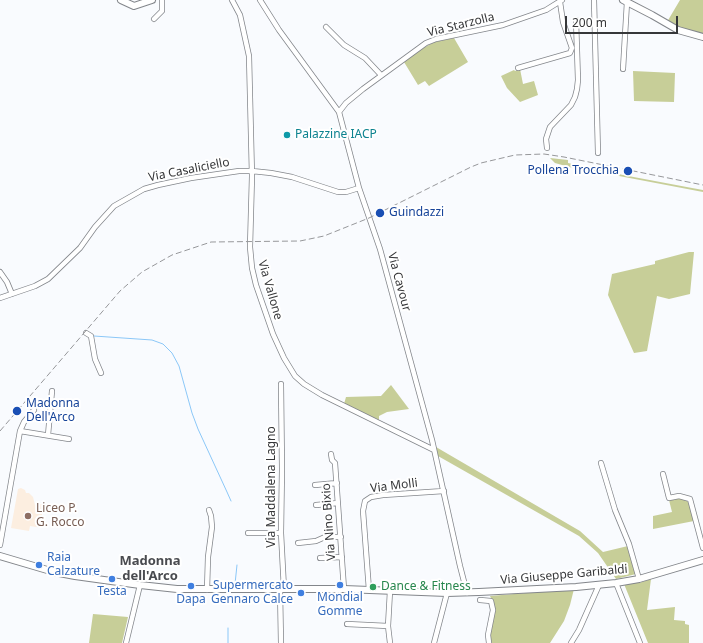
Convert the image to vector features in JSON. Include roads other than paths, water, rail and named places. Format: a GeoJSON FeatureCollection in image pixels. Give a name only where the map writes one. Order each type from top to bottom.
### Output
{"type":"FeatureCollection","features":[{"type":"Feature","properties":{"kind":"main road"},"geometry":{"type":"LineString","coordinates":[[121,0],[134,6],[152,0]]}},
{"type":"Feature","properties":{"kind":"main road"},"geometry":{"type":"LineString","coordinates":[[625,1],[674,28],[703,37]]}},
{"type":"Feature","properties":{"kind":"main road","name":"Via Giuseppe Garibaldi"},"geometry":{"type":"LineString","coordinates":[[0,556],[54,572],[177,589],[344,589],[447,593],[616,583],[639,579],[703,560]]}},
{"type":"Feature","properties":{"kind":"street"},"geometry":{"type":"LineString","coordinates":[[154,19],[162,11],[162,0]]}},
{"type":"Feature","properties":{"kind":"street","name":"Via Vallone"},"geometry":{"type":"LineString","coordinates":[[232,0],[240,15],[249,56],[252,171],[250,247],[252,268],[256,285],[273,334],[290,370],[304,384],[322,395],[434,450]]}},
{"type":"Feature","properties":{"kind":"street","name":"Via Cavour"},"geometry":{"type":"LineString","coordinates":[[260,0],[279,30],[339,112],[359,188],[380,249],[434,450],[467,593]]}},
{"type":"Feature","properties":{"kind":"street"},"geometry":{"type":"LineString","coordinates":[[594,0],[598,153]]}},
{"type":"Feature","properties":{"kind":"street","name":"Via Starzolla"},"geometry":{"type":"LineString","coordinates":[[339,112],[352,98],[381,74],[431,41],[502,25],[546,10],[561,1],[562,22],[572,48]]}},
{"type":"Feature","properties":{"kind":"street"},"geometry":{"type":"LineString","coordinates":[[623,69],[625,1]]}},
{"type":"Feature","properties":{"kind":"street"},"geometry":{"type":"LineString","coordinates":[[547,148],[546,139],[550,127],[567,110],[575,97],[578,80],[576,20]]}},
{"type":"Feature","properties":{"kind":"street"},"geometry":{"type":"LineString","coordinates":[[326,27],[344,45],[365,58],[381,74]]}},
{"type":"Feature","properties":{"kind":"street"},"geometry":{"type":"LineString","coordinates":[[518,68],[569,53],[572,48],[578,48]]}},
{"type":"Feature","properties":{"kind":"street","name":"Via Casaliciello"},"geometry":{"type":"LineString","coordinates":[[0,298],[35,286],[48,279],[80,248],[95,227],[114,206],[136,193],[158,185],[178,180],[239,171],[252,171],[292,177],[338,192],[346,192],[359,188]]}},
{"type":"Feature","properties":{"kind":"street"},"geometry":{"type":"LineString","coordinates":[[0,272],[7,282],[12,294]]}},
{"type":"Feature","properties":{"kind":"street"},"geometry":{"type":"LineString","coordinates":[[86,333],[91,336],[95,359],[101,373]]}},
{"type":"Feature","properties":{"kind":"street","name":"Via Maddalena Lagno"},"geometry":{"type":"LineString","coordinates":[[281,384],[282,643]]}},
{"type":"Feature","properties":{"kind":"street"},"geometry":{"type":"LineString","coordinates":[[48,436],[52,391]]}},
{"type":"Feature","properties":{"kind":"street"},"geometry":{"type":"LineString","coordinates":[[0,545],[20,431],[24,422],[34,410]]}},
{"type":"Feature","properties":{"kind":"street"},"geometry":{"type":"LineString","coordinates":[[20,431],[69,439]]}},
{"type":"Feature","properties":{"kind":"street","name":"Via Nino Bixio"},"geometry":{"type":"LineString","coordinates":[[331,454],[332,460],[335,463],[344,589]]}},
{"type":"Feature","properties":{"kind":"street"},"geometry":{"type":"LineString","coordinates":[[601,464],[614,505],[630,544],[639,579]]}},
{"type":"Feature","properties":{"kind":"street"},"geometry":{"type":"LineString","coordinates":[[663,474],[669,498],[679,496],[690,499],[703,548]]}},
{"type":"Feature","properties":{"kind":"street"},"geometry":{"type":"LineString","coordinates":[[315,485],[336,484]]}},
{"type":"Feature","properties":{"kind":"street","name":"Via Molli"},"geometry":{"type":"LineString","coordinates":[[369,590],[363,511],[365,501],[371,497],[444,491]]}},
{"type":"Feature","properties":{"kind":"street"},"geometry":{"type":"LineString","coordinates":[[316,505],[338,503]]}},
{"type":"Feature","properties":{"kind":"street"},"geometry":{"type":"LineString","coordinates":[[207,590],[208,557],[212,527],[209,510]]}},
{"type":"Feature","properties":{"kind":"street"},"geometry":{"type":"LineString","coordinates":[[248,533],[281,533]]}},
{"type":"Feature","properties":{"kind":"street"},"geometry":{"type":"LineString","coordinates":[[298,543],[316,541],[326,537],[341,536]]}},
{"type":"Feature","properties":{"kind":"street"},"geometry":{"type":"LineString","coordinates":[[320,558],[342,557]]}},
{"type":"Feature","properties":{"kind":"street"},"geometry":{"type":"LineString","coordinates":[[616,583],[640,643]]}},
{"type":"Feature","properties":{"kind":"street"},"geometry":{"type":"LineString","coordinates":[[126,643],[140,585]]}},
{"type":"Feature","properties":{"kind":"street"},"geometry":{"type":"LineString","coordinates":[[571,643],[579,630],[599,585]]}},
{"type":"Feature","properties":{"kind":"street"},"geometry":{"type":"LineString","coordinates":[[390,591],[388,626],[390,643]]}},
{"type":"Feature","properties":{"kind":"street"},"geometry":{"type":"LineString","coordinates":[[434,643],[447,593]]}},
{"type":"Feature","properties":{"kind":"street"},"geometry":{"type":"LineString","coordinates":[[480,600],[491,601],[493,610],[488,635],[489,643]]}},
{"type":"Feature","properties":{"kind":"street"},"geometry":{"type":"LineString","coordinates":[[347,624],[388,626]]}},
{"type":"Feature","properties":{"kind":"waterway"},"geometry":{"type":"LineString","coordinates":[[94,336],[152,340],[163,344],[172,353],[179,366],[198,429],[231,501]]}},
{"type":"Feature","properties":{"kind":"waterway"},"geometry":{"type":"LineString","coordinates":[[235,584],[237,565]]}},
{"type":"Feature","properties":{"kind":"waterway"},"geometry":{"type":"LineString","coordinates":[[228,628],[228,643]]}},
{"type":"Feature","properties":{"kind":"railway"},"geometry":{"type":"LineString","coordinates":[[0,431],[120,291],[142,272],[172,255],[211,242],[300,241],[324,236],[369,218],[471,167],[481,163],[515,155],[544,154],[564,157],[703,185]]}},
{"type":"Feature","properties":{"kind":"place","name":"Palazzine IACP"},"geometry":{"type":"Point","coordinates":[287,135]}},
{"type":"Feature","properties":{"kind":"place","name":"Pollena Trocchia"},"geometry":{"type":"Point","coordinates":[628,171]}},
{"type":"Feature","properties":{"kind":"place","name":"Guindazzi"},"geometry":{"type":"Point","coordinates":[380,213]}},
{"type":"Feature","properties":{"kind":"place","name":"Madonna Dell'Arco"},"geometry":{"type":"Point","coordinates":[17,411]}},
{"type":"Feature","properties":{"kind":"place","name":"Liceo P. G. Rocco"},"geometry":{"type":"Point","coordinates":[28,516]}},
{"type":"Feature","properties":{"kind":"place","name":"Raia Calzature"},"geometry":{"type":"Point","coordinates":[39,565]}},
{"type":"Feature","properties":{"kind":"place","name":"Testa"},"geometry":{"type":"Point","coordinates":[112,579]}},
{"type":"Feature","properties":{"kind":"place","name":"Mondial Gomme"},"geometry":{"type":"Point","coordinates":[340,585]}},
{"type":"Feature","properties":{"kind":"place","name":"Dapa"},"geometry":{"type":"Point","coordinates":[191,586]}},
{"type":"Feature","properties":{"kind":"place","name":"Dance & Fitness"},"geometry":{"type":"Point","coordinates":[373,587]}},
{"type":"Feature","properties":{"kind":"place","name":"Supermercato Gennaro Calce"},"geometry":{"type":"Point","coordinates":[301,593]}},
{"type":"Feature","properties":{"kind":"district","name":"Madonna dell'Arco"},"geometry":{"type":"Point","coordinates":[150,568]}}]}
